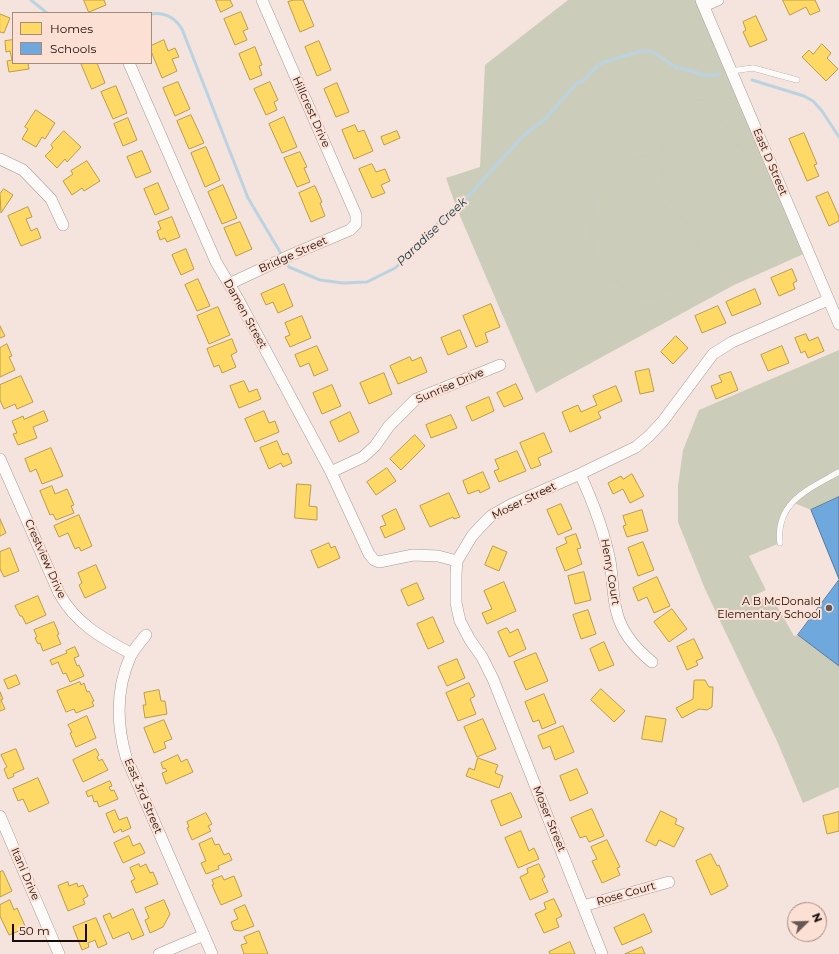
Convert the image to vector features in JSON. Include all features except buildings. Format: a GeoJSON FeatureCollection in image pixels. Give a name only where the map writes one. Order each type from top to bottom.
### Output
{"type":"FeatureCollection","features":[{"type":"Feature","properties":{"kind":"street","name":"Hillcrest Drive"},"geometry":{"type":"LineString","coordinates":[[262,0],[356,215],[356,224]]}},
{"type":"Feature","properties":{"kind":"street"},"geometry":{"type":"LineString","coordinates":[[702,3],[718,0]]}},
{"type":"Feature","properties":{"kind":"street","name":"East D Street"},"geometry":{"type":"LineString","coordinates":[[702,3],[839,324]]}},
{"type":"Feature","properties":{"kind":"street","name":"Damen Street"},"geometry":{"type":"LineString","coordinates":[[129,64],[216,262],[331,472],[365,548],[374,560],[379,562],[400,556],[426,554],[457,560]]}},
{"type":"Feature","properties":{"kind":"street"},"geometry":{"type":"LineString","coordinates":[[0,158],[23,170],[51,198],[63,225]]}},
{"type":"Feature","properties":{"kind":"street","name":"Bridge Street"},"geometry":{"type":"LineString","coordinates":[[229,284],[275,262],[350,230],[356,224]]}},
{"type":"Feature","properties":{"kind":"street","name":"Moser Street"},"geometry":{"type":"LineString","coordinates":[[602,954],[493,679],[482,657],[470,640],[460,621],[456,603],[457,560],[472,536],[491,516],[510,505],[580,474],[636,446],[649,436],[713,354],[732,342],[828,300]]}},
{"type":"Feature","properties":{"kind":"street","name":"Sunrise Drive"},"geometry":{"type":"LineString","coordinates":[[331,472],[363,457],[375,446],[389,426],[416,399],[500,365]]}},
{"type":"Feature","properties":{"kind":"street","name":"Crestview Drive"},"geometry":{"type":"LineString","coordinates":[[0,459],[65,604],[82,623],[92,631],[132,654]]}},
{"type":"Feature","properties":{"kind":"street","name":"Henry Court"},"geometry":{"type":"LineString","coordinates":[[580,474],[592,501],[610,561],[617,613],[626,635],[638,650],[652,662]]}},
{"type":"Feature","properties":{"kind":"street","name":"East 3rd Street"},"geometry":{"type":"LineString","coordinates":[[146,635],[132,654],[122,685],[118,703],[121,738],[126,757],[212,954]]}},
{"type":"Feature","properties":{"kind":"street","name":"Itani Drive"},"geometry":{"type":"LineString","coordinates":[[0,816],[59,954]]}},
{"type":"Feature","properties":{"kind":"street","name":"Rose Court"},"geometry":{"type":"LineString","coordinates":[[583,906],[669,882]]}},
{"type":"Feature","properties":{"kind":"street"},"geometry":{"type":"LineString","coordinates":[[159,954],[204,935]]}},
{"type":"Feature","properties":{"kind":"lane"},"geometry":{"type":"LineString","coordinates":[[731,71],[752,68],[797,80]]}},
{"type":"Feature","properties":{"kind":"lane"},"geometry":{"type":"LineString","coordinates":[[780,543],[779,536],[782,516],[792,502],[807,490],[839,472]]}},
{"type":"Feature","properties":{"kind":"path"},"geometry":{"type":"LineString","coordinates":[[662,149],[662,168],[668,196],[677,211],[694,232],[698,240],[699,251],[697,259],[681,280],[659,294],[652,296],[638,296],[615,281],[599,266],[594,253],[591,230],[593,201],[602,182],[636,158],[658,152],[662,149],[666,142],[667,116],[671,108],[682,102],[697,99],[710,101],[714,104],[736,145],[741,149],[751,149],[762,144]]}},
{"type":"Feature","properties":{"kind":"green space"},"geometry":{"type":"Polygon","coordinates":[[[568,0],[701,0],[808,252],[734,285],[536,393],[457,209],[446,178],[480,167],[485,65],[568,0]]]}},
{"type":"Feature","properties":{"kind":"green space"},"geometry":{"type":"Polygon","coordinates":[[[839,350],[839,497],[811,510],[792,502],[787,509],[780,543],[749,556],[766,590],[751,597],[754,602],[757,596],[775,604],[794,636],[798,635],[839,666],[839,787],[803,803],[777,741],[705,589],[678,522],[678,486],[683,450],[699,410],[839,350]]]}},
{"type":"Feature","properties":{"kind":"waterway","name":"Paradise Creek"},"geometry":{"type":"LineString","coordinates":[[31,0],[46,12]]}},
{"type":"Feature","properties":{"kind":"waterway","name":"Paradise Creek"},"geometry":{"type":"LineString","coordinates":[[152,14],[165,15],[173,19],[182,29],[248,198],[289,267],[320,280],[343,283],[367,282],[395,268],[417,248],[440,221],[457,209],[522,137],[545,119],[577,83],[583,81],[599,64],[641,51],[650,51],[677,68],[693,71],[705,76],[719,74]]}},
{"type":"Feature","properties":{"kind":"waterway","name":"Paradise Creek"},"geometry":{"type":"LineString","coordinates":[[752,80],[804,96],[813,101],[822,111],[839,137]]}},
{"type":"Feature","properties":{"kind":"place","name":"A B McDonald Elementary School"},"geometry":{"type":"Point","coordinates":[829,608]}}]}
